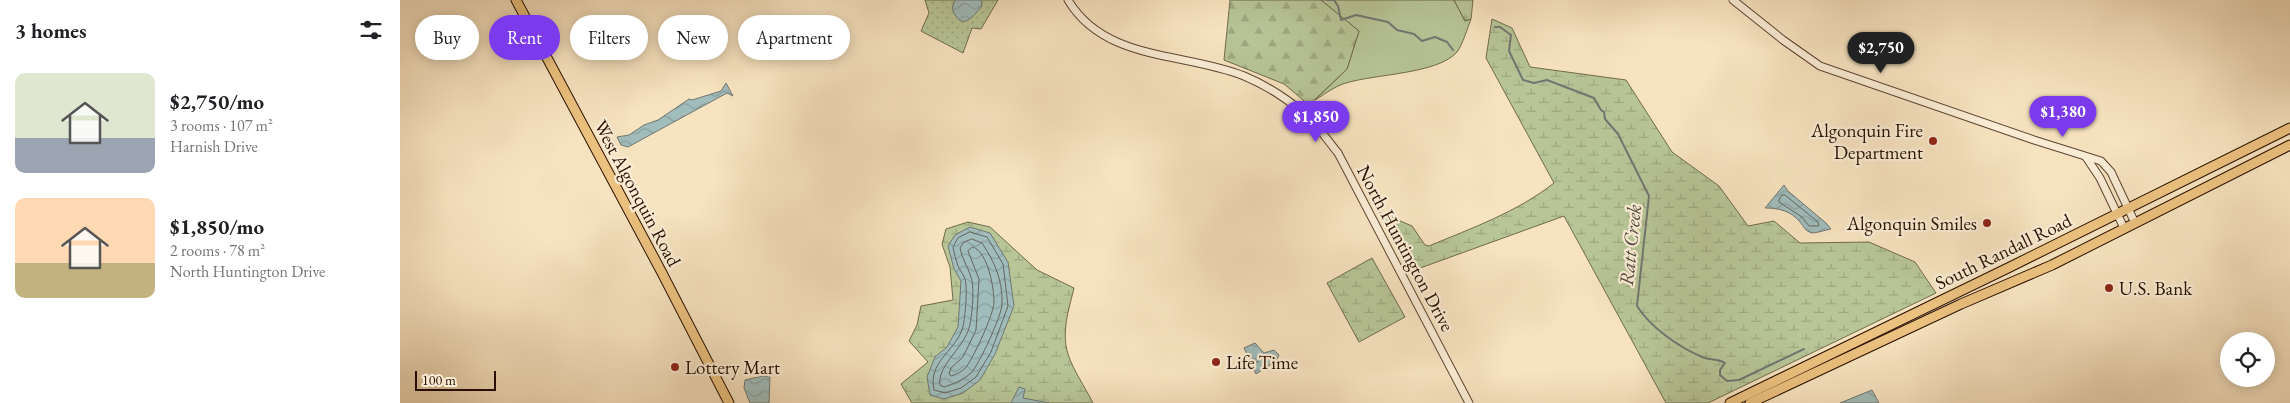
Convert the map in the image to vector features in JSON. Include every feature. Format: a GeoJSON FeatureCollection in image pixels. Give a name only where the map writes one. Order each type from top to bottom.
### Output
{"type":"FeatureCollection","features":[{"type":"Feature","properties":{"kind":"main road","name":"West Algonquin Road"},"geometry":{"type":"LineString","coordinates":[[516,0],[661,271],[729,403]]}},
{"type":"Feature","properties":{"kind":"main road","name":"South Randall Road"},"geometry":{"type":"LineString","coordinates":[[1730,403],[2290,128]]}},
{"type":"Feature","properties":{"kind":"main road","name":"South Randall Road"},"geometry":{"type":"LineString","coordinates":[[1750,403],[1961,304],[2052,265],[2290,145]]}},
{"type":"Feature","properties":{"kind":"street","name":"North Huntington Drive"},"geometry":{"type":"LineString","coordinates":[[1068,0],[1082,19],[1106,39],[1137,50],[1216,66],[1247,77],[1282,98],[1309,118],[1338,153],[1469,403]]}},
{"type":"Feature","properties":{"kind":"street"},"geometry":{"type":"LineString","coordinates":[[1733,0],[1783,40],[1820,66],[2101,161],[2106,166],[2135,223]]}},
{"type":"Feature","properties":{"kind":"street"},"geometry":{"type":"LineString","coordinates":[[2086,157],[2100,178],[2124,228]]}},
{"type":"Feature","properties":{"kind":"green space"},"geometry":{"type":"Polygon","coordinates":[[[925,0],[998,0],[981,29],[972,28],[963,53],[921,31],[929,13],[925,0]]]}},
{"type":"Feature","properties":{"kind":"green space"},"geometry":{"type":"Polygon","coordinates":[[[1230,0],[1321,0],[1359,31],[1347,69],[1309,105],[1284,84],[1224,60],[1230,0]]]}},
{"type":"Feature","properties":{"kind":"green space"},"geometry":{"type":"Polygon","coordinates":[[[1321,0],[1454,0],[1465,21],[1471,19],[1459,49],[1448,59],[1421,69],[1346,83],[1315,100],[1347,69],[1359,31],[1321,0]]]}},
{"type":"Feature","properties":{"kind":"green space"},"geometry":{"type":"Polygon","coordinates":[[[1454,0],[1473,0],[1471,19],[1465,21],[1454,0]]]}},
{"type":"Feature","properties":{"kind":"green space"},"geometry":{"type":"Polygon","coordinates":[[[1492,19],[1512,28],[1530,67],[1626,80],[1672,152],[1719,186],[1748,226],[1774,221],[1800,243],[1869,242],[1915,262],[1936,293],[1708,403],[1666,403],[1564,216],[1412,271],[1379,212],[1412,226],[1425,245],[1429,246],[1510,211],[1554,183],[1486,58],[1492,19]]]}},
{"type":"Feature","properties":{"kind":"green space"},"geometry":{"type":"Polygon","coordinates":[[[968,222],[990,227],[1037,270],[1074,288],[1066,321],[1066,346],[1073,366],[1093,403],[912,403],[901,384],[928,362],[909,341],[917,325],[921,306],[953,300],[950,267],[942,244],[946,229],[968,222]]]}},
{"type":"Feature","properties":{"kind":"green space"},"geometry":{"type":"Polygon","coordinates":[[[1372,258],[1405,317],[1359,342],[1327,283],[1372,258]]]}},
{"type":"Feature","properties":{"kind":"water"},"geometry":{"type":"Polygon","coordinates":[[[955,0],[981,0],[982,6],[970,19],[963,21],[959,20],[952,8],[955,0]]]}},
{"type":"Feature","properties":{"kind":"water"},"geometry":{"type":"Polygon","coordinates":[[[726,83],[733,96],[727,93],[628,147],[621,145],[617,137],[629,135],[644,125],[658,120],[689,99],[692,100],[721,91],[726,83]]]}},
{"type":"Feature","properties":{"kind":"water"},"geometry":{"type":"Polygon","coordinates":[[[1784,185],[1788,191],[1831,229],[1812,233],[1806,230],[1789,213],[1765,208],[1784,185]]]}},
{"type":"Feature","properties":{"kind":"water"},"geometry":{"type":"Polygon","coordinates":[[[970,227],[990,233],[1008,262],[1014,306],[995,354],[980,380],[963,393],[944,399],[930,395],[927,377],[935,357],[947,347],[958,327],[961,281],[954,269],[948,246],[955,235],[970,227]]]}},
{"type":"Feature","properties":{"kind":"water"},"geometry":{"type":"Polygon","coordinates":[[[1255,343],[1264,353],[1274,350],[1279,355],[1276,361],[1256,374],[1252,366],[1259,361],[1252,364],[1244,348],[1255,343]]]}},
{"type":"Feature","properties":{"kind":"water"},"geometry":{"type":"Polygon","coordinates":[[[763,376],[770,377],[769,403],[750,403],[744,388],[745,380],[763,376]]]}},
{"type":"Feature","properties":{"kind":"water"},"geometry":{"type":"Polygon","coordinates":[[[1019,387],[1025,389],[1023,398],[1049,403],[1011,403],[1019,387]]]}},
{"type":"Feature","properties":{"kind":"water"},"geometry":{"type":"Polygon","coordinates":[[[1872,390],[1879,403],[1840,403],[1872,390]]]}},
{"type":"Feature","properties":{"kind":"waterway","name":"Ratt Creek"},"geometry":{"type":"LineString","coordinates":[[1327,0],[1334,0],[1338,6],[1341,20],[1356,15],[1388,22],[1397,30],[1414,34],[1422,41],[1435,37],[1447,42],[1453,50]]}},
{"type":"Feature","properties":{"kind":"waterway","name":"Ratt Creek"},"geometry":{"type":"LineString","coordinates":[[1495,27],[1500,27],[1511,35],[1509,51],[1523,80],[1534,83],[1547,80],[1594,98],[1604,112],[1605,119],[1618,134],[1649,196],[1637,306],[1650,322],[1666,336],[1693,353],[1725,363],[1720,370],[1720,375],[1727,381],[1739,380],[1804,349]]}},
{"type":"Feature","properties":{"kind":"place","name":"Algonquin Fire Department"},"geometry":{"type":"Point","coordinates":[1933,141]}},
{"type":"Feature","properties":{"kind":"place","name":"Algonquin Smiles"},"geometry":{"type":"Point","coordinates":[1987,223]}},
{"type":"Feature","properties":{"kind":"place","name":"U.S. Bank"},"geometry":{"type":"Point","coordinates":[2109,288]}},
{"type":"Feature","properties":{"kind":"place","name":"Life Time"},"geometry":{"type":"Point","coordinates":[1216,362]}},
{"type":"Feature","properties":{"kind":"place","name":"Lottery Mart"},"geometry":{"type":"Point","coordinates":[675,367]}}]}
